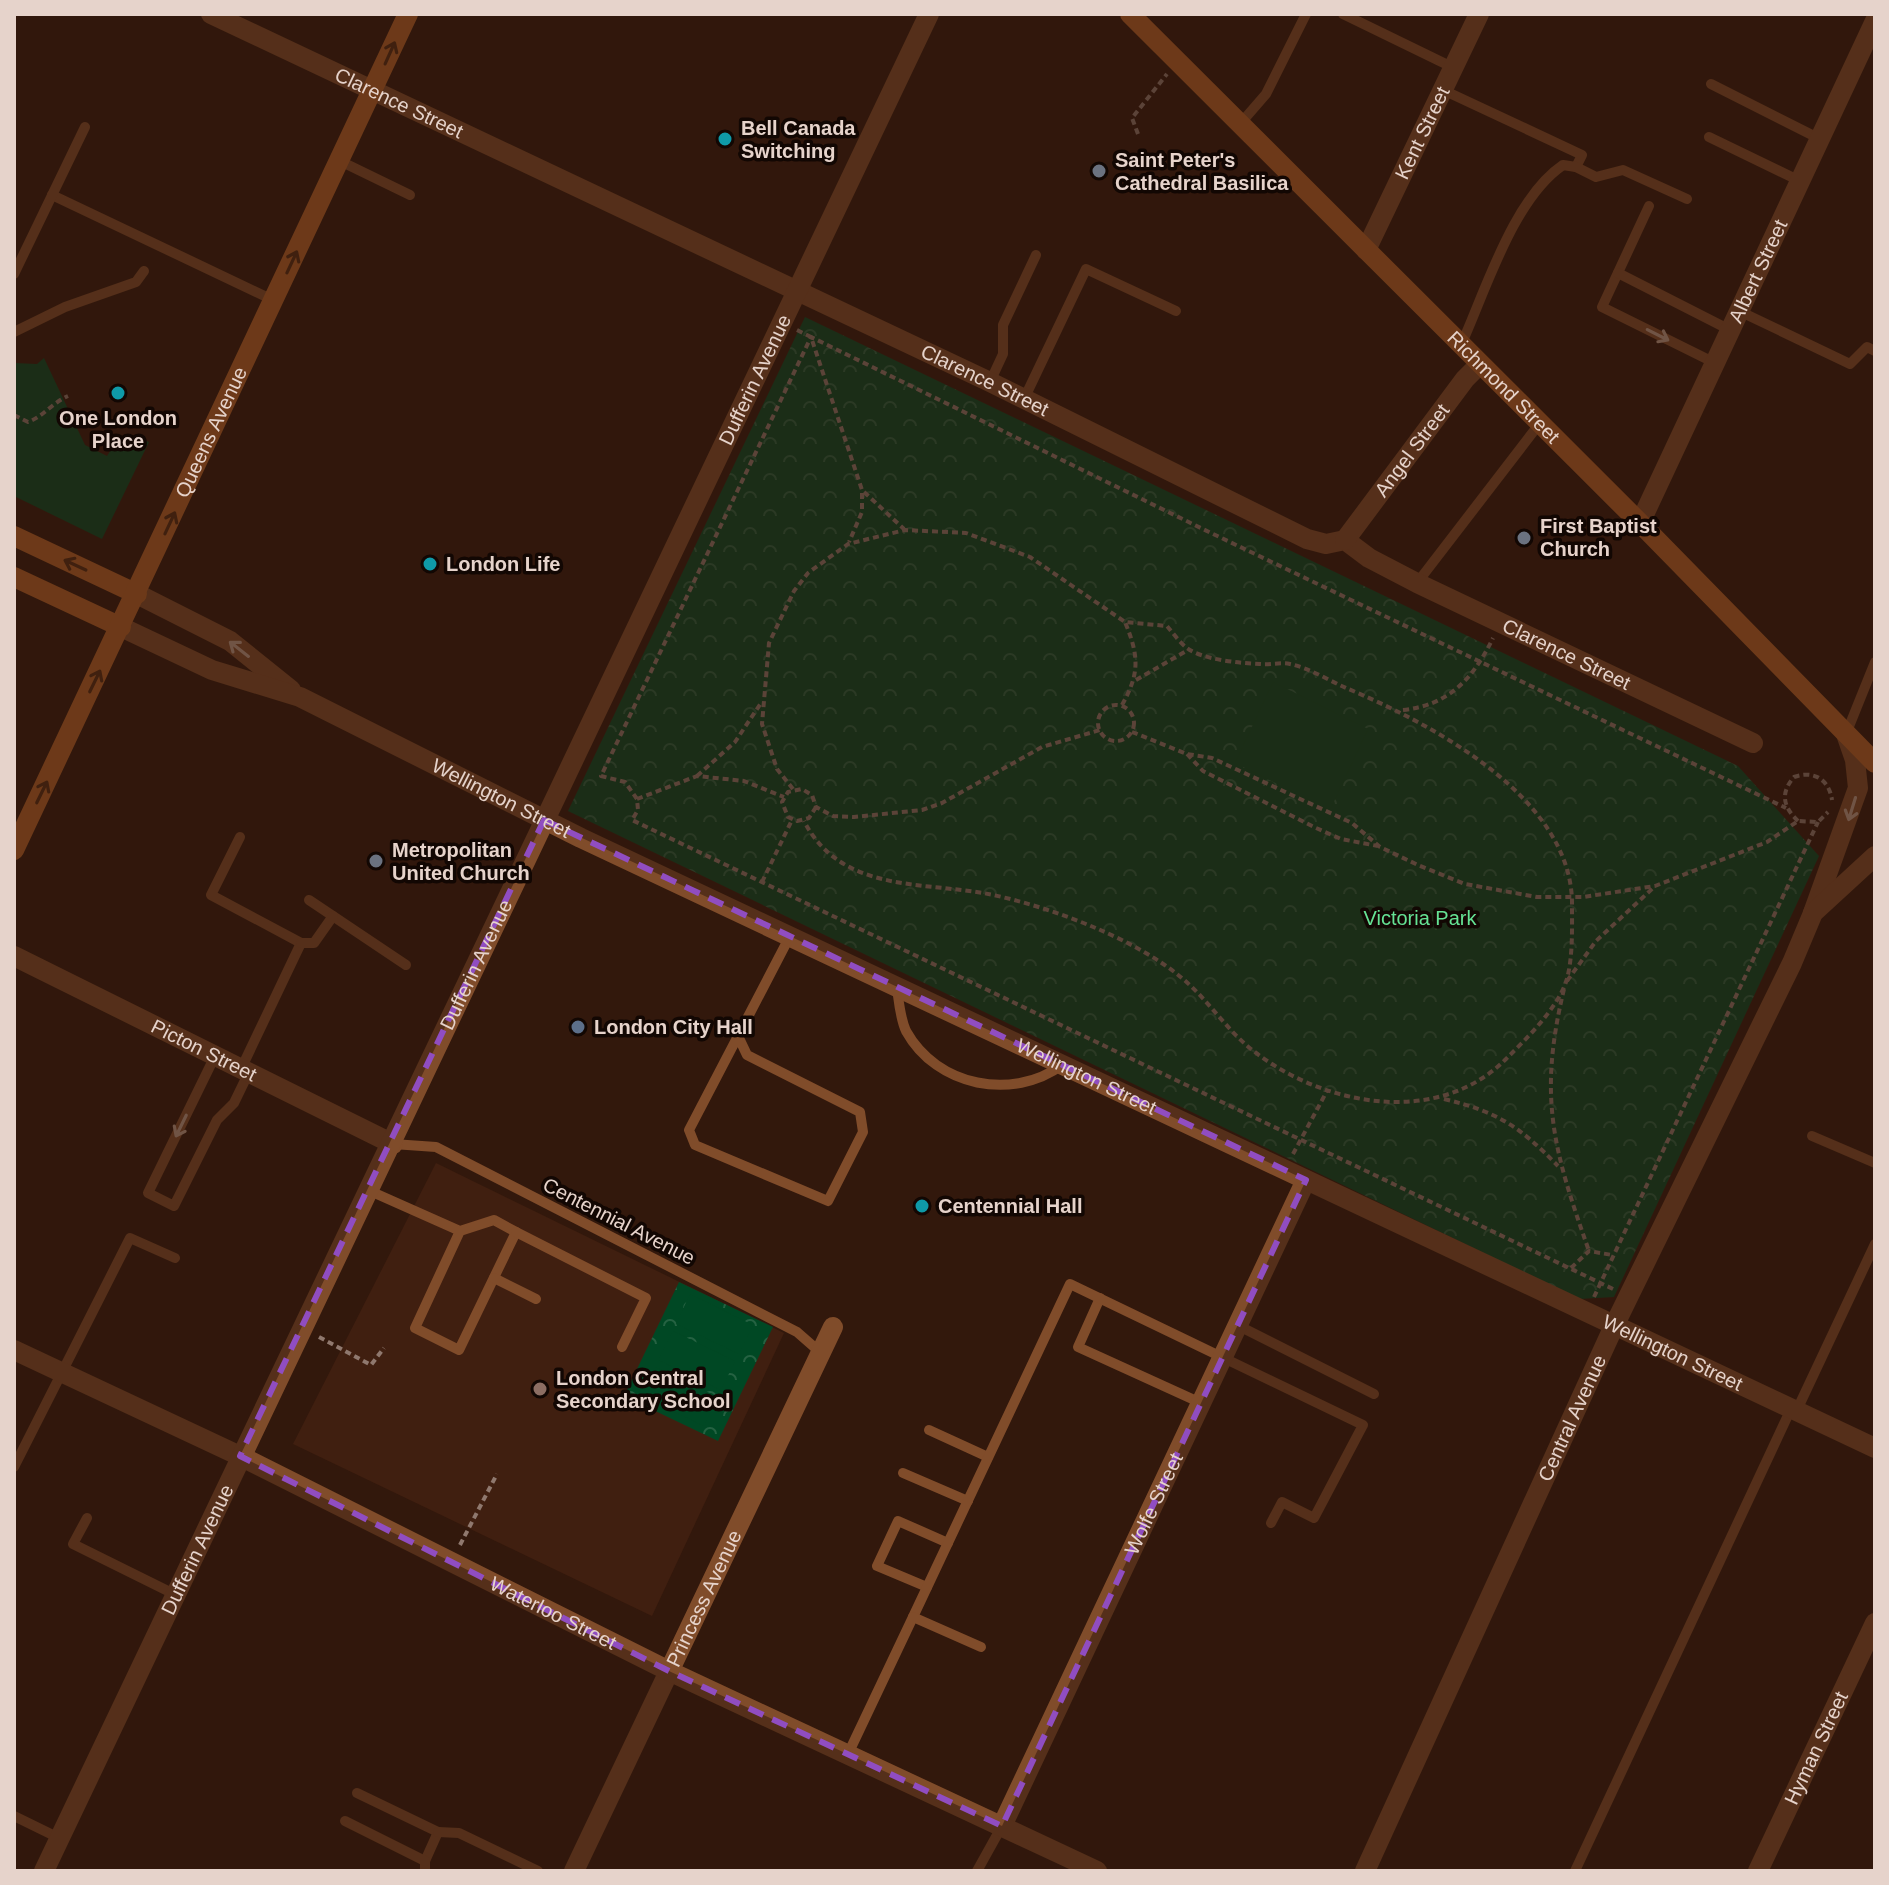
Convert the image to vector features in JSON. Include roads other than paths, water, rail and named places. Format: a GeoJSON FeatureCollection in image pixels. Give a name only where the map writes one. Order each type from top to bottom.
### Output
{"type":"FeatureCollection","features":[{"type":"Feature","properties":{"kind":"main road","name":"Queens Avenue"},"geometry":{"type":"LineString","coordinates":[[14,850],[408,14]]}},
{"type":"Feature","properties":{"kind":"main road","name":"Richmond Street"},"geometry":{"type":"LineString","coordinates":[[1130,14],[1640,523],[1875,763]]}},
{"type":"Feature","properties":{"kind":"main road","name":"Wellington Street"},"geometry":{"type":"LineString","coordinates":[[14,536],[137,594]]}},
{"type":"Feature","properties":{"kind":"main road","name":"Wellington Street"},"geometry":{"type":"LineString","coordinates":[[14,577],[121,627]]}},
{"type":"Feature","properties":{"kind":"street","name":"Clarence Street"},"geometry":{"type":"LineString","coordinates":[[211,14],[990,382],[1307,539],[1326,544],[1345,540],[1369,558],[1417,583],[1753,743]]}},
{"type":"Feature","properties":{"kind":"street","name":"Dufferin Avenue"},"geometry":{"type":"LineString","coordinates":[[44,1871],[929,14]]}},
{"type":"Feature","properties":{"kind":"street","name":"Kent Street"},"geometry":{"type":"LineString","coordinates":[[1366,250],[1479,14]]}},
{"type":"Feature","properties":{"kind":"street","name":"Albert Street"},"geometry":{"type":"LineString","coordinates":[[1640,523],[1875,21]]}},
{"type":"Feature","properties":{"kind":"street","name":"Angel Street"},"geometry":{"type":"LineString","coordinates":[[1345,540],[1465,379],[1480,364]]}},
{"type":"Feature","properties":{"kind":"street","name":"Wellington Street"},"geometry":{"type":"LineString","coordinates":[[137,594],[230,641],[300,697]]}},
{"type":"Feature","properties":{"kind":"street","name":"Wellington Street"},"geometry":{"type":"LineString","coordinates":[[121,627],[212,670],[300,697],[544,820],[1793,1412],[1875,1448]]}},
{"type":"Feature","properties":{"kind":"street"},"geometry":{"type":"LineString","coordinates":[[1813,913],[1858,788],[1855,760],[1846,734]]}},
{"type":"Feature","properties":{"kind":"street","name":"Central Avenue"},"geometry":{"type":"LineString","coordinates":[[1365,1871],[1614,1326],[1792,963],[1813,913],[1875,856]]}},
{"type":"Feature","properties":{"kind":"street","name":"Picton Street"},"geometry":{"type":"LineString","coordinates":[[14,956],[393,1144]]}},
{"type":"Feature","properties":{"kind":"street","name":"Wolfe Street"},"geometry":{"type":"LineString","coordinates":[[1002,1826],[1306,1180]]}},
{"type":"Feature","properties":{"kind":"street","name":"Princess Avenue"},"geometry":{"type":"LineString","coordinates":[[574,1871],[833,1327]]}},
{"type":"Feature","properties":{"kind":"street","name":"Waterloo Street"},"geometry":{"type":"LineString","coordinates":[[14,1350],[240,1456],[671,1672],[1097,1871]]}},
{"type":"Feature","properties":{"kind":"street","name":"Hyman Street"},"geometry":{"type":"LineString","coordinates":[[1758,1871],[1875,1623]]}},
{"type":"Feature","properties":{"kind":"lane"},"geometry":{"type":"LineString","coordinates":[[1240,124],[1266,94],[1306,14]]}},
{"type":"Feature","properties":{"kind":"lane"},"geometry":{"type":"LineString","coordinates":[[1343,14],[1454,68]]}},
{"type":"Feature","properties":{"kind":"lane"},"geometry":{"type":"LineString","coordinates":[[1711,84],[1820,139]]}},
{"type":"Feature","properties":{"kind":"lane"},"geometry":{"type":"LineString","coordinates":[[1443,90],[1582,155],[1576,167]]}},
{"type":"Feature","properties":{"kind":"lane"},"geometry":{"type":"LineString","coordinates":[[14,274],[85,127]]}},
{"type":"Feature","properties":{"kind":"lane"},"geometry":{"type":"LineString","coordinates":[[1709,137],[1800,181]]}},
{"type":"Feature","properties":{"kind":"lane"},"geometry":{"type":"LineString","coordinates":[[340,161],[410,195]]}},
{"type":"Feature","properties":{"kind":"lane"},"geometry":{"type":"LineString","coordinates":[[1461,345],[1521,213],[1538,187],[1563,165],[1576,167],[1596,177],[1623,170],[1687,199]]}},
{"type":"Feature","properties":{"kind":"lane"},"geometry":{"type":"LineString","coordinates":[[52,195],[274,300]]}},
{"type":"Feature","properties":{"kind":"lane"},"geometry":{"type":"LineString","coordinates":[[1649,206],[1602,307],[1715,363]]}},
{"type":"Feature","properties":{"kind":"lane"},"geometry":{"type":"LineString","coordinates":[[990,382],[1003,354],[1003,325],[1036,255]]}},
{"type":"Feature","properties":{"kind":"lane"},"geometry":{"type":"LineString","coordinates":[[1024,399],[1086,269],[1176,311]]}},
{"type":"Feature","properties":{"kind":"lane"},"geometry":{"type":"LineString","coordinates":[[14,332],[65,307],[136,282],[144,271]]}},
{"type":"Feature","properties":{"kind":"lane"},"geometry":{"type":"LineString","coordinates":[[1618,273],[1850,364],[1867,347],[1875,351]]}},
{"type":"Feature","properties":{"kind":"lane"},"geometry":{"type":"LineString","coordinates":[[1417,583],[1540,423]]}},
{"type":"Feature","properties":{"kind":"lane"},"geometry":{"type":"LineString","coordinates":[[1846,734],[1875,662]]}},
{"type":"Feature","properties":{"kind":"lane"},"geometry":{"type":"LineString","coordinates":[[240,837],[211,895],[301,943],[314,943],[333,916]]}},
{"type":"Feature","properties":{"kind":"lane"},"geometry":{"type":"LineString","coordinates":[[309,900],[406,965]]}},
{"type":"Feature","properties":{"kind":"lane"},"geometry":{"type":"LineString","coordinates":[[738,1036],[747,1055],[860,1112],[863,1132],[828,1201],[695,1145],[689,1130],[790,936]]}},
{"type":"Feature","properties":{"kind":"lane"},"geometry":{"type":"LineString","coordinates":[[215,1056],[148,1193],[174,1206],[217,1120],[234,1103],[245,1070],[301,943]]}},
{"type":"Feature","properties":{"kind":"lane"},"geometry":{"type":"LineString","coordinates":[[897,986],[906,1030],[929,1058],[962,1078],[984,1084],[1031,1083],[1063,1064]]}},
{"type":"Feature","properties":{"kind":"lane"},"geometry":{"type":"LineString","coordinates":[[1812,1136],[1875,1163]]}},
{"type":"Feature","properties":{"kind":"lane","name":"Centennial Avenue"},"geometry":{"type":"LineString","coordinates":[[393,1144],[436,1147],[797,1332],[821,1353]]}},
{"type":"Feature","properties":{"kind":"lane"},"geometry":{"type":"LineString","coordinates":[[370,1191],[460,1231],[494,1220],[646,1298],[622,1347]]}},
{"type":"Feature","properties":{"kind":"lane"},"geometry":{"type":"LineString","coordinates":[[460,1231],[415,1328],[459,1350],[516,1232]]}},
{"type":"Feature","properties":{"kind":"lane"},"geometry":{"type":"LineString","coordinates":[[14,1467],[130,1238],[175,1258]]}},
{"type":"Feature","properties":{"kind":"lane"},"geometry":{"type":"LineString","coordinates":[[1575,1871],[1875,1244]]}},
{"type":"Feature","properties":{"kind":"lane"},"geometry":{"type":"LineString","coordinates":[[494,1278],[536,1299]]}},
{"type":"Feature","properties":{"kind":"lane"},"geometry":{"type":"LineString","coordinates":[[848,1754],[1070,1284],[1363,1425],[1314,1518],[1282,1502],[1271,1523]]}},
{"type":"Feature","properties":{"kind":"lane"},"geometry":{"type":"LineString","coordinates":[[1100,1298],[1078,1347],[1201,1403]]}},
{"type":"Feature","properties":{"kind":"lane"},"geometry":{"type":"LineString","coordinates":[[1237,1325],[1374,1394]]}},
{"type":"Feature","properties":{"kind":"lane"},"geometry":{"type":"LineString","coordinates":[[929,1430],[988,1457]]}},
{"type":"Feature","properties":{"kind":"lane"},"geometry":{"type":"LineString","coordinates":[[903,1473],[968,1501]]}},
{"type":"Feature","properties":{"kind":"lane"},"geometry":{"type":"LineString","coordinates":[[87,1518],[73,1544],[174,1594]]}},
{"type":"Feature","properties":{"kind":"lane"},"geometry":{"type":"LineString","coordinates":[[927,1587],[877,1566],[898,1521],[948,1543]]}},
{"type":"Feature","properties":{"kind":"lane"},"geometry":{"type":"LineString","coordinates":[[913,1617],[981,1647]]}},
{"type":"Feature","properties":{"kind":"lane"},"geometry":{"type":"LineString","coordinates":[[357,1793],[438,1832],[459,1833],[538,1871]]}},
{"type":"Feature","properties":{"kind":"lane"},"geometry":{"type":"LineString","coordinates":[[14,1816],[59,1838]]}},
{"type":"Feature","properties":{"kind":"lane"},"geometry":{"type":"LineString","coordinates":[[345,1821],[425,1866],[438,1832]]}},
{"type":"Feature","properties":{"kind":"lane"},"geometry":{"type":"LineString","coordinates":[[977,1871],[1002,1826]]}},
{"type":"Feature","properties":{"kind":"place","name":"Bell Canada Switching"},"geometry":{"type":"Point","coordinates":[725,139]}},
{"type":"Feature","properties":{"kind":"place","name":"Saint Peter's Cathedral Basilica"},"geometry":{"type":"Point","coordinates":[1099,171]}},
{"type":"Feature","properties":{"kind":"place","name":"One London Place"},"geometry":{"type":"Point","coordinates":[118,393]}},
{"type":"Feature","properties":{"kind":"place","name":"First Baptist Church"},"geometry":{"type":"Point","coordinates":[1524,538]}},
{"type":"Feature","properties":{"kind":"place","name":"London Life"},"geometry":{"type":"Point","coordinates":[430,564]}},
{"type":"Feature","properties":{"kind":"place","name":"Metropolitan United Church"},"geometry":{"type":"Point","coordinates":[376,861]}},
{"type":"Feature","properties":{"kind":"place","name":"London City Hall"},"geometry":{"type":"Point","coordinates":[578,1027]}},
{"type":"Feature","properties":{"kind":"place","name":"Centennial Hall"},"geometry":{"type":"Point","coordinates":[922,1206]}},
{"type":"Feature","properties":{"kind":"place","name":"London Central Secondary School"},"geometry":{"type":"Point","coordinates":[540,1389]}},
{"type":"Feature","properties":{"kind":"park label","name":"Victoria Park"},"geometry":{"type":"Point","coordinates":[1420,918]}}]}
